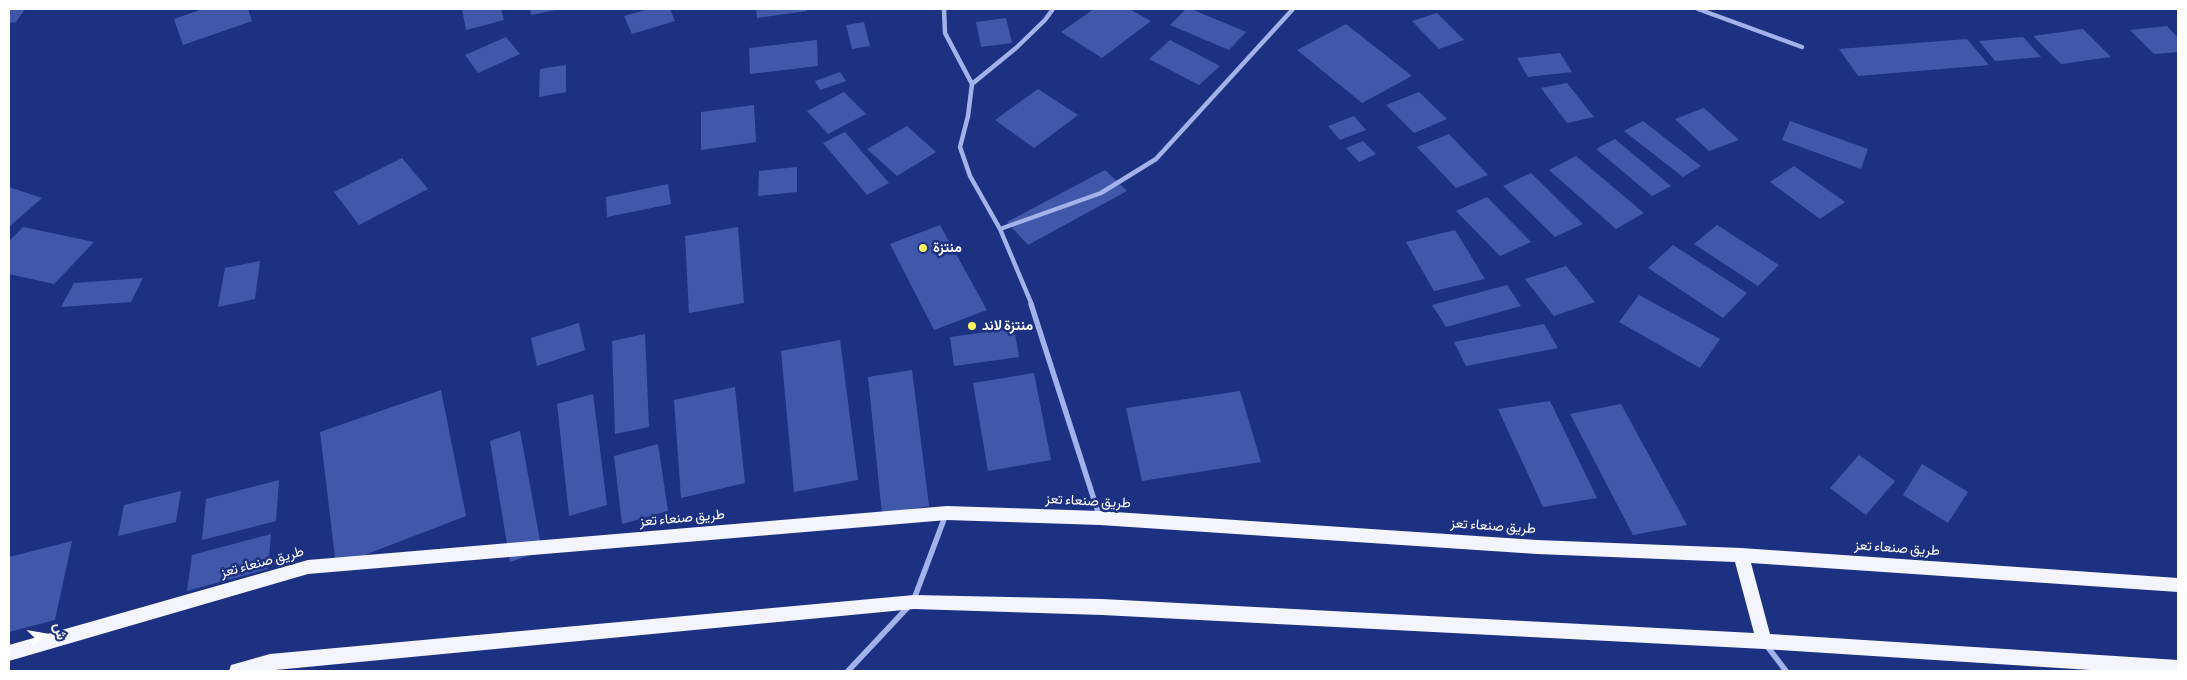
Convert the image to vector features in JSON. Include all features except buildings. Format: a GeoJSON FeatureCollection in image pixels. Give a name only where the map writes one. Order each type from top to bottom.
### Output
{"type":"FeatureCollection","features":[{"type":"Feature","properties":{"kind":"highway","name":"طريق صنعاء تعز"},"geometry":{"type":"LineString","coordinates":[[9,653],[308,567],[947,513],[1100,518],[1537,547],[1741,556],[2178,585]]}},
{"type":"Feature","properties":{"kind":"highway"},"geometry":{"type":"LineString","coordinates":[[1741,556],[1764,641]]}},
{"type":"Feature","properties":{"kind":"highway"},"geometry":{"type":"LineString","coordinates":[[237,671],[270,662],[914,602],[1102,607],[1764,641],[2178,668]]}},
{"type":"Feature","properties":{"kind":"street"},"geometry":{"type":"LineString","coordinates":[[944,9],[946,33],[972,84],[968,116],[960,147],[970,176],[1000,229],[1036,315],[1100,518]]}},
{"type":"Feature","properties":{"kind":"street"},"geometry":{"type":"LineString","coordinates":[[972,84],[1016,48],[1045,20],[1053,9]]}},
{"type":"Feature","properties":{"kind":"street"},"geometry":{"type":"LineString","coordinates":[[1000,229],[1101,193],[1156,159],[1293,9]]}},
{"type":"Feature","properties":{"kind":"street"},"geometry":{"type":"LineString","coordinates":[[1698,9],[1802,47]]}},
{"type":"Feature","properties":{"kind":"street"},"geometry":{"type":"LineString","coordinates":[[848,671],[914,602],[947,513]]}},
{"type":"Feature","properties":{"kind":"street"},"geometry":{"type":"LineString","coordinates":[[1764,641],[1786,671]]}},
{"type":"Feature","properties":{"kind":"place","name":"منتزة"},"geometry":{"type":"Point","coordinates":[923,248]}},
{"type":"Feature","properties":{"kind":"place","name":"منتزة لاند"},"geometry":{"type":"Point","coordinates":[972,326]}}]}
